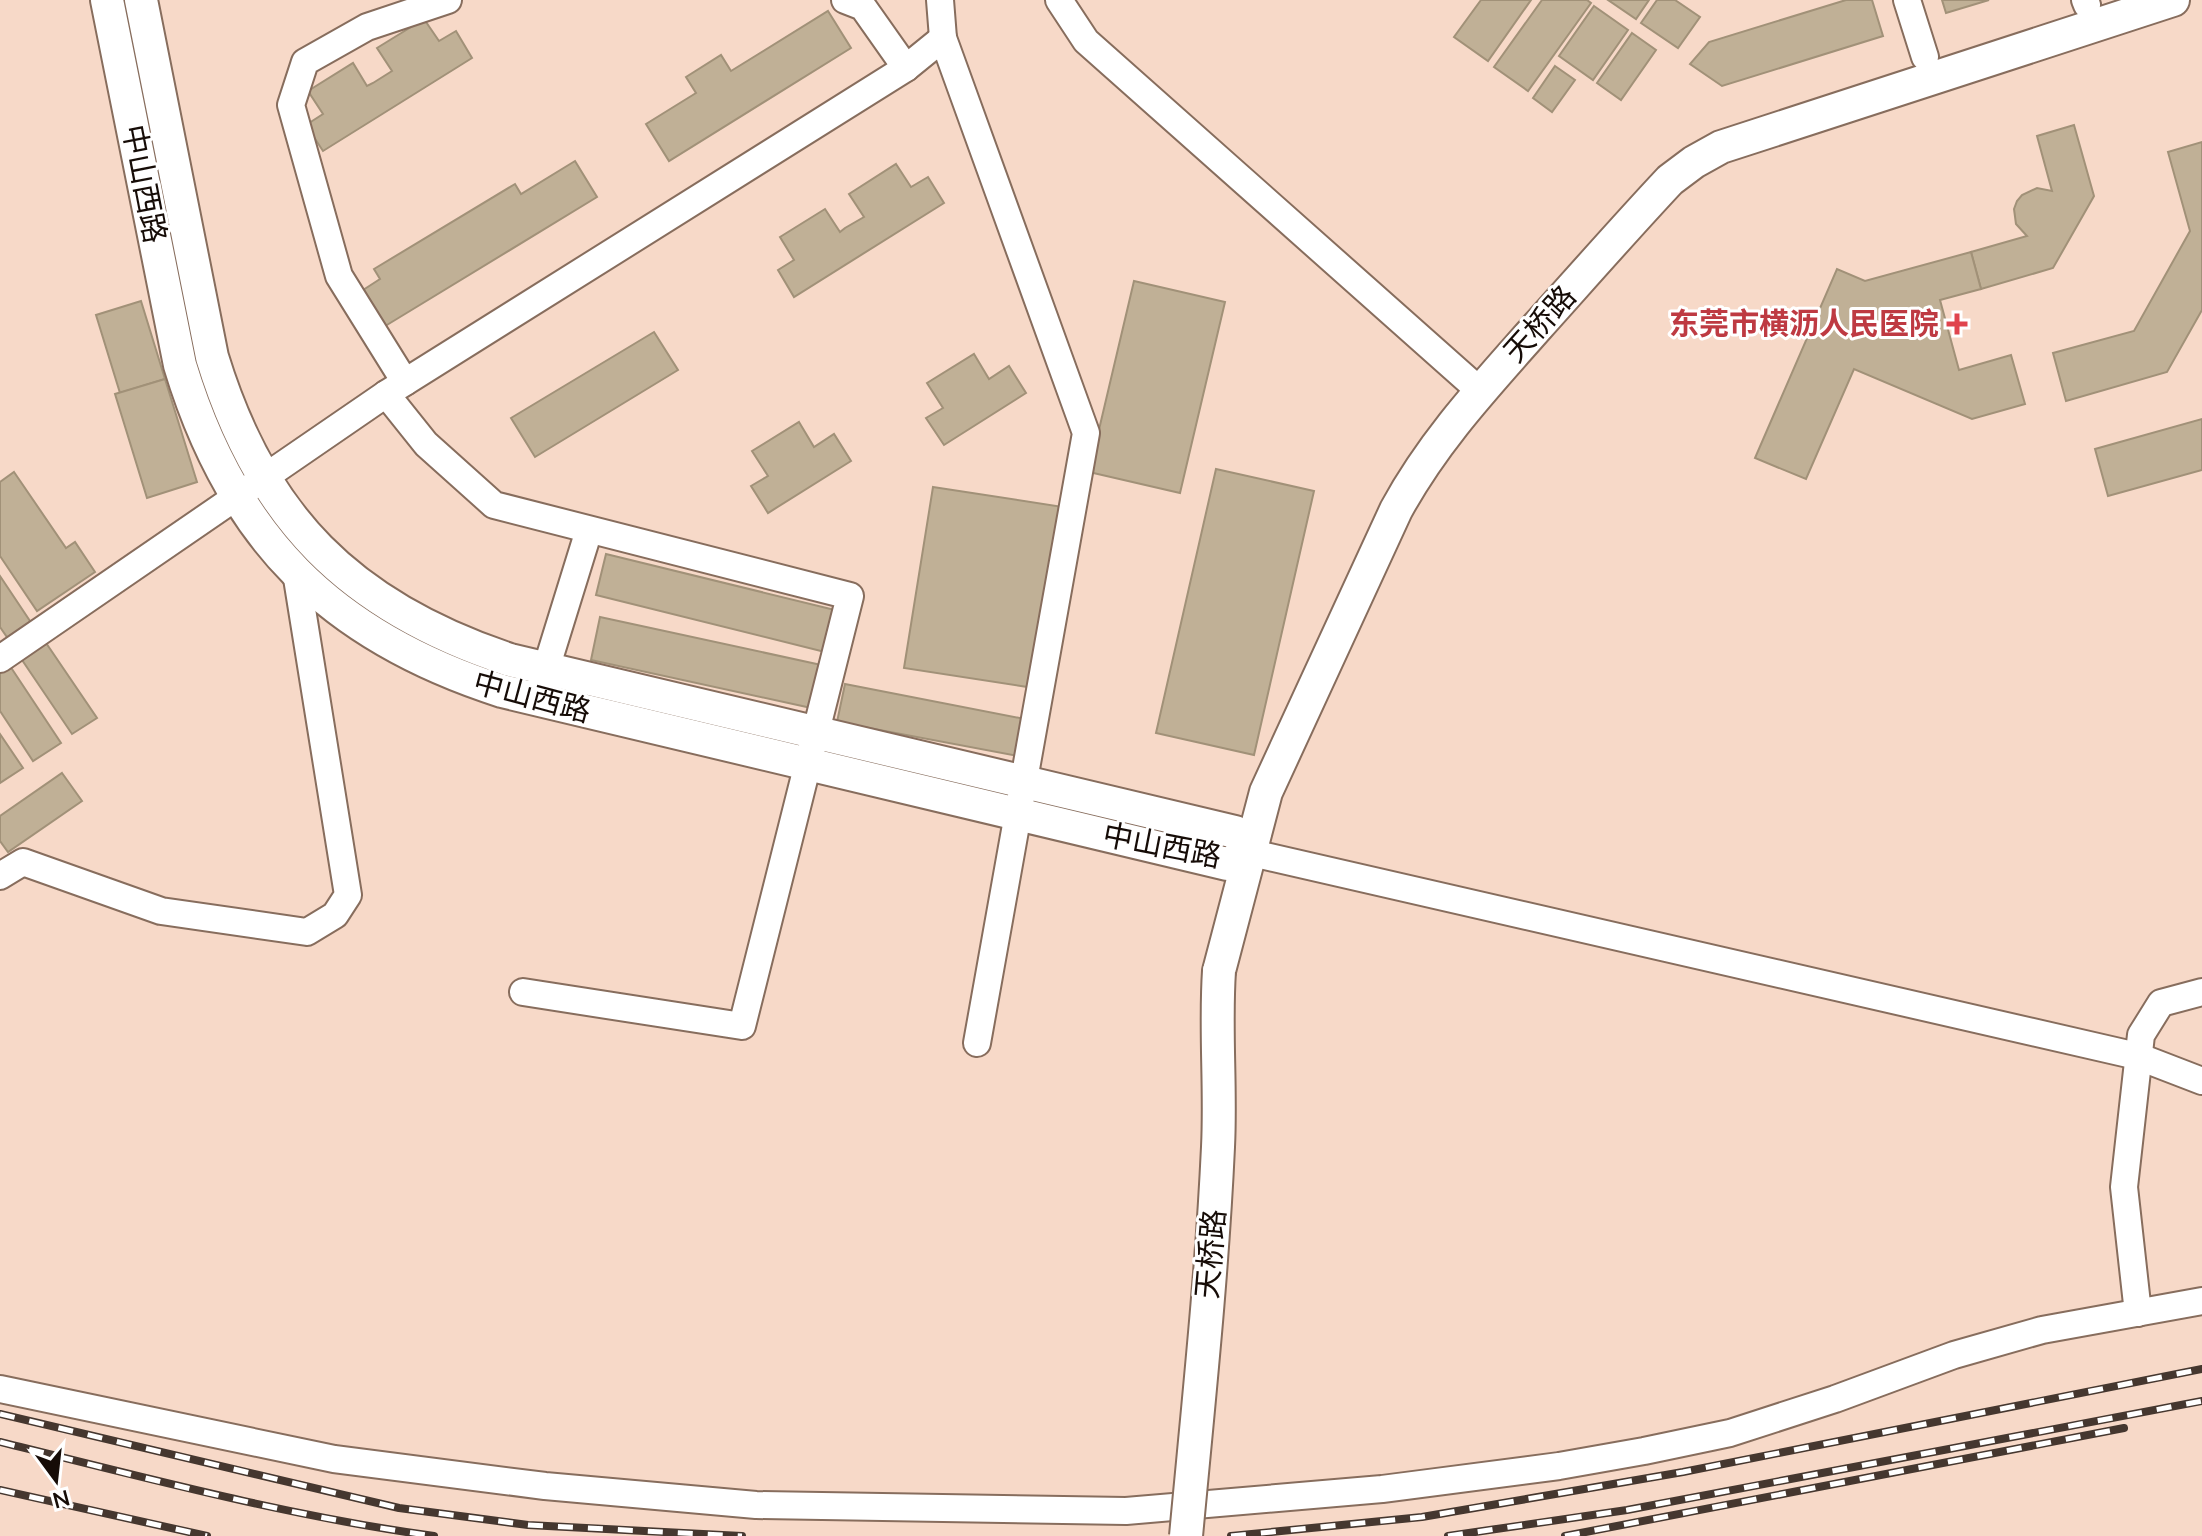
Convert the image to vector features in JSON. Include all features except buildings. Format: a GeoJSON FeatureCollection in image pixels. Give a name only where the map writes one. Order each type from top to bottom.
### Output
{"type":"FeatureCollection","features":[{"type":"Feature","properties":{"kind":"main road","name":"中山西路"},"geometry":{"type":"LineString","coordinates":[[107,0],[180,365],[194,411],[236,497],[264,536],[296,572],[360,626],[412,657],[456,677],[537,699],[1018,814],[1238,850]]}},
{"type":"Feature","properties":{"kind":"main road","name":"中山西路"},"geometry":{"type":"LineString","coordinates":[[141,0],[212,357],[225,400],[242,441],[290,516],[319,549],[352,579],[427,628],[468,646],[546,668],[1023,782],[1238,850]]}},
{"type":"Feature","properties":{"kind":"main road","name":"天桥路"},"geometry":{"type":"LineString","coordinates":[[1472,384],[1670,180],[1721,147],[2173,0]]}},
{"type":"Feature","properties":{"kind":"main road","name":"天桥路"},"geometry":{"type":"LineString","coordinates":[[1186,1536],[1216,1190],[1219,971],[1238,850],[1396,510],[1428,454],[1472,384],[1633,188],[1655,164],[1682,143],[1742,116],[2091,2]]}},
{"type":"Feature","properties":{"kind":"street"},"geometry":{"type":"LineString","coordinates":[[448,0],[367,27],[305,62],[291,105],[339,276],[426,444],[494,505],[850,596],[742,1026],[523,992]]}},
{"type":"Feature","properties":{"kind":"street"},"geometry":{"type":"LineString","coordinates":[[845,0],[863,7],[906,68]]}},
{"type":"Feature","properties":{"kind":"street"},"geometry":{"type":"LineString","coordinates":[[940,0],[943,38],[1086,433],[977,1043]]}},
{"type":"Feature","properties":{"kind":"street"},"geometry":{"type":"LineString","coordinates":[[1059,0],[1086,41],[1472,384]]}},
{"type":"Feature","properties":{"kind":"street"},"geometry":{"type":"LineString","coordinates":[[1907,0],[1925,57]]}},
{"type":"Feature","properties":{"kind":"street"},"geometry":{"type":"LineString","coordinates":[[0,659],[395,388],[906,68],[943,38]]}},
{"type":"Feature","properties":{"kind":"street"},"geometry":{"type":"LineString","coordinates":[[537,699],[589,530]]}},
{"type":"Feature","properties":{"kind":"street"},"geometry":{"type":"LineString","coordinates":[[0,876],[23,862],[161,911],[307,932],[335,915],[348,895],[296,572]]}},
{"type":"Feature","properties":{"kind":"street"},"geometry":{"type":"LineString","coordinates":[[1238,850],[2137,1056],[2202,1081]]}},
{"type":"Feature","properties":{"kind":"street"},"geometry":{"type":"LineString","coordinates":[[2138,1313],[2124,1187],[2141,1035],[2161,1003],[2202,992]]}},
{"type":"Feature","properties":{"kind":"street"},"geometry":{"type":"LineString","coordinates":[[0,1389],[334,1459],[545,1486],[756,1505],[1126,1511],[1382,1489],[1559,1466],[1644,1451],[1730,1433],[1835,1399],[1954,1355],[2042,1330],[2202,1301]]}},
{"type":"Feature","properties":{"kind":"railway"},"geometry":{"type":"LineString","coordinates":[[1231,1536],[1422,1517],[1683,1472],[2202,1369]]}},
{"type":"Feature","properties":{"kind":"railway"},"geometry":{"type":"LineString","coordinates":[[1448,1536],[1627,1510],[2202,1401]]}},
{"type":"Feature","properties":{"kind":"railway"},"geometry":{"type":"LineString","coordinates":[[0,1414],[399,1508],[528,1525],[742,1536]]}},
{"type":"Feature","properties":{"kind":"railway"},"geometry":{"type":"LineString","coordinates":[[1565,1536],[2124,1428]]}},
{"type":"Feature","properties":{"kind":"railway"},"geometry":{"type":"LineString","coordinates":[[0,1442],[270,1507],[434,1536]]}},
{"type":"Feature","properties":{"kind":"railway"},"geometry":{"type":"LineString","coordinates":[[0,1490],[207,1536]]}},
{"type":"Feature","properties":{"kind":"place","name":"东莞市横沥人民医院"},"geometry":{"type":"Point","coordinates":[1957,324]}}]}
